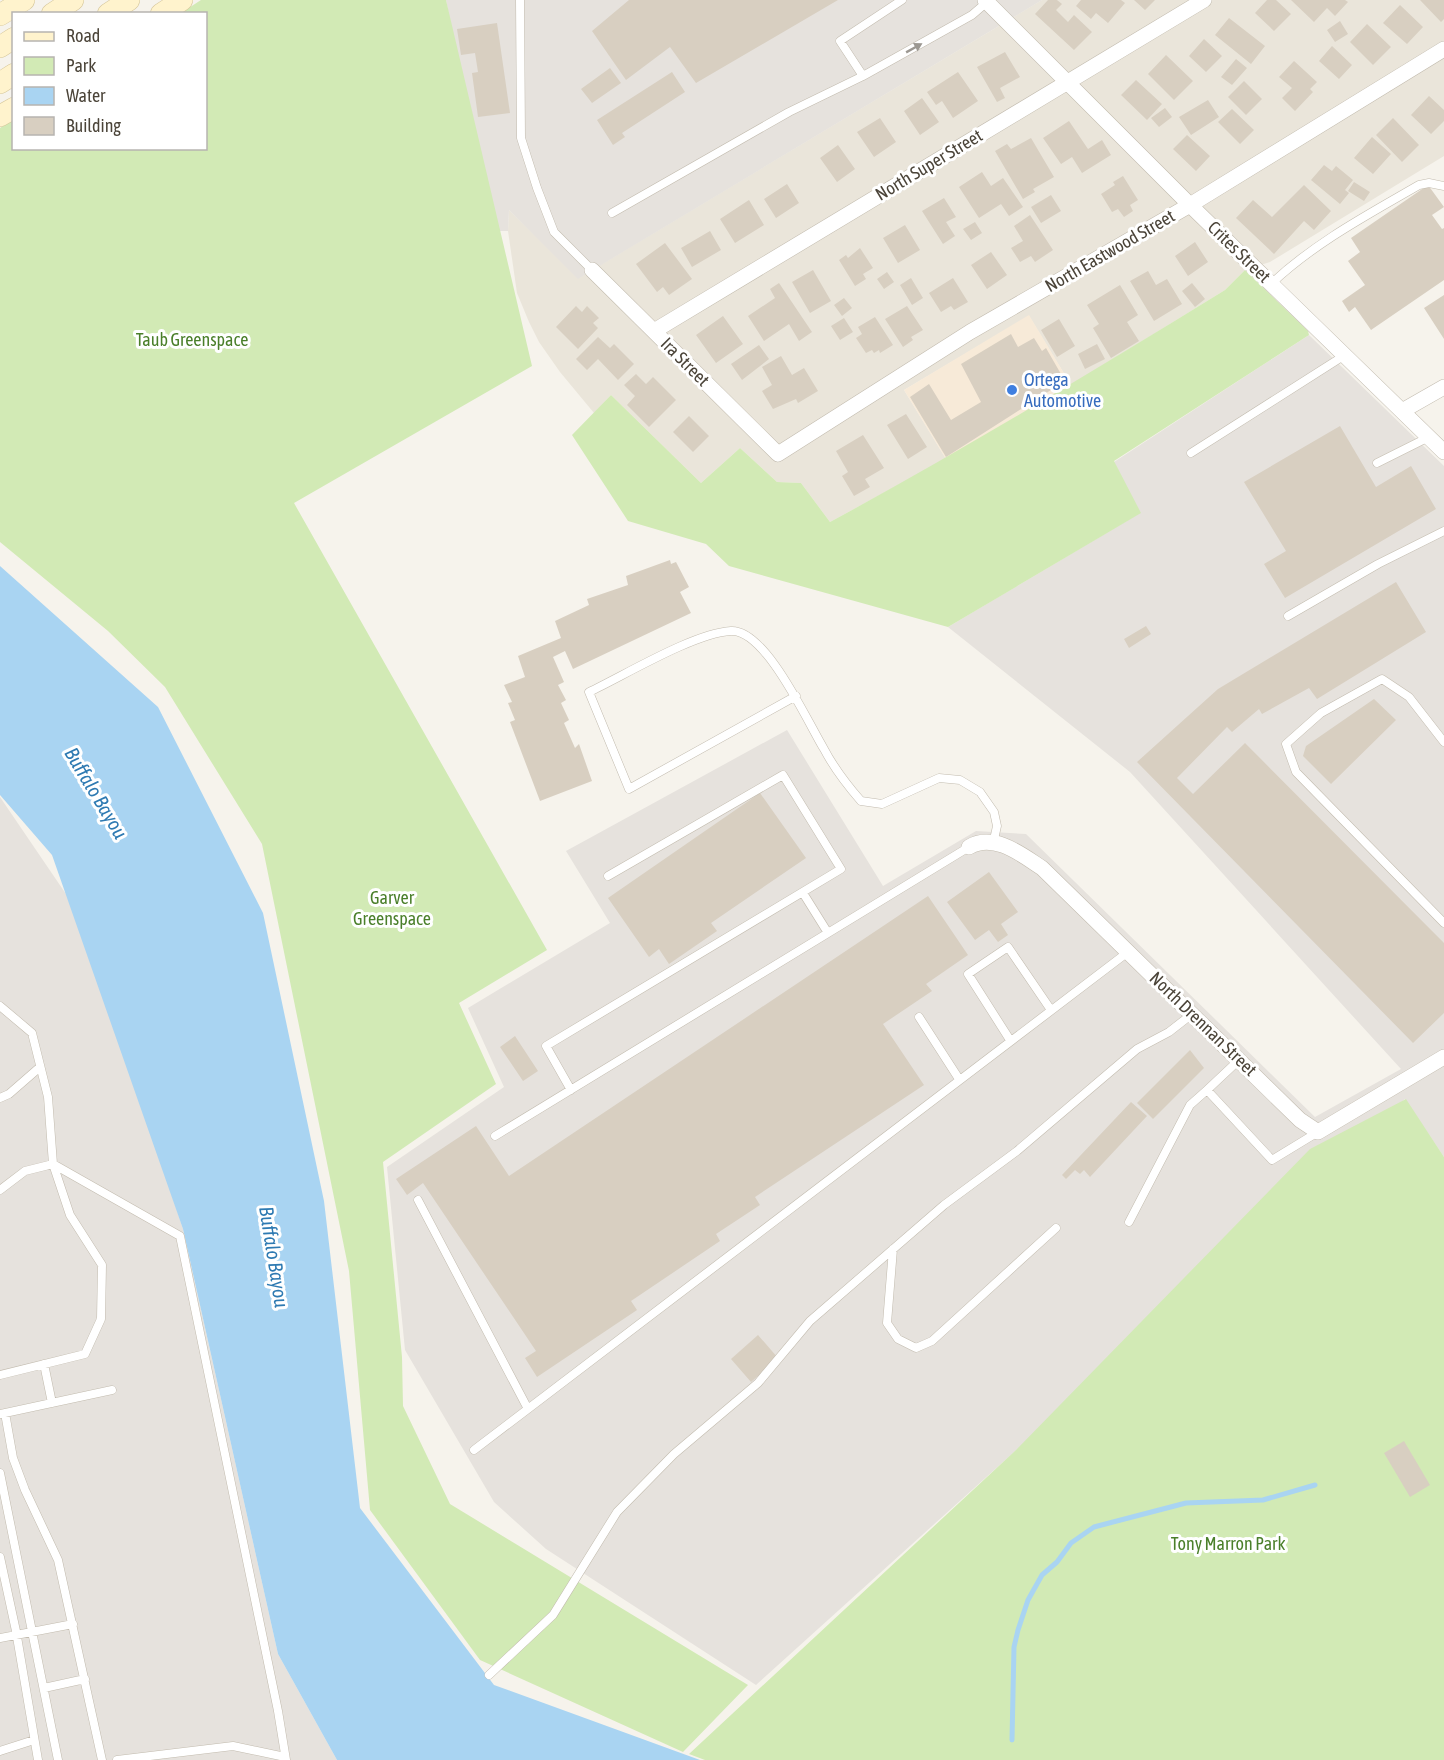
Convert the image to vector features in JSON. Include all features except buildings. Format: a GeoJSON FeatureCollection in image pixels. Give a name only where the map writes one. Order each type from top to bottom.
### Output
{"type":"FeatureCollection","features":[{"type":"Feature","properties":{"kind":"main road"},"geometry":{"type":"LineString","coordinates":[[0,15],[24,0]]}},
{"type":"Feature","properties":{"kind":"main road"},"geometry":{"type":"LineString","coordinates":[[55,12],[73,0]]}},
{"type":"Feature","properties":{"kind":"main road"},"geometry":{"type":"LineString","coordinates":[[111,12],[129,0]]}},
{"type":"Feature","properties":{"kind":"main road"},"geometry":{"type":"LineString","coordinates":[[164,12],[182,0]]}},
{"type":"Feature","properties":{"kind":"street","name":"North Super Street"},"geometry":{"type":"LineString","coordinates":[[654,331],[1204,0]]}},
{"type":"Feature","properties":{"kind":"street","name":"Crites Street"},"geometry":{"type":"LineString","coordinates":[[986,1],[1068,80],[1190,205],[1444,452]]}},
{"type":"Feature","properties":{"kind":"street","name":"North Eastwood Street"},"geometry":{"type":"LineString","coordinates":[[778,454],[970,332],[1190,205],[1444,50]]}},
{"type":"Feature","properties":{"kind":"street","name":"Ira Street"},"geometry":{"type":"LineString","coordinates":[[592,270],[778,454]]}},
{"type":"Feature","properties":{"kind":"street"},"geometry":{"type":"LineString","coordinates":[[1402,411],[1444,387]]}},
{"type":"Feature","properties":{"kind":"street","name":"North Drennan Street"},"geometry":{"type":"LineString","coordinates":[[969,847],[975,843],[1008,845],[1042,868],[1300,1120],[1318,1132]]}},
{"type":"Feature","properties":{"kind":"street"},"geometry":{"type":"LineString","coordinates":[[1318,1132],[1444,1057]]}},
{"type":"Feature","properties":{"kind":"lane"},"geometry":{"type":"LineString","coordinates":[[520,0],[521,138],[554,232],[592,270]]}},
{"type":"Feature","properties":{"kind":"lane"},"geometry":{"type":"LineString","coordinates":[[863,76],[840,41],[902,0]]}},
{"type":"Feature","properties":{"kind":"lane"},"geometry":{"type":"LineString","coordinates":[[612,213],[789,112],[863,76],[972,15],[986,1]]}},
{"type":"Feature","properties":{"kind":"lane"},"geometry":{"type":"LineString","coordinates":[[1271,284],[1287,268],[1349,226],[1419,185],[1429,183],[1444,186]]}},
{"type":"Feature","properties":{"kind":"lane"},"geometry":{"type":"LineString","coordinates":[[1191,453],[1345,355]]}},
{"type":"Feature","properties":{"kind":"lane"},"geometry":{"type":"LineString","coordinates":[[1377,463],[1429,436]]}},
{"type":"Feature","properties":{"kind":"lane"},"geometry":{"type":"LineString","coordinates":[[1288,616],[1378,564],[1444,531]]}},
{"type":"Feature","properties":{"kind":"lane"},"geometry":{"type":"LineString","coordinates":[[796,696],[629,789],[589,692],[703,637],[734,631],[756,642],[796,696],[824,749],[861,801],[882,804],[939,778],[960,780],[980,792],[994,812],[997,826],[993,844]]}},
{"type":"Feature","properties":{"kind":"lane"},"geometry":{"type":"LineString","coordinates":[[1444,742],[1409,697],[1382,679],[1321,712],[1286,744],[1296,772],[1444,923]]}},
{"type":"Feature","properties":{"kind":"lane"},"geometry":{"type":"LineString","coordinates":[[571,1090],[546,1046],[841,869],[783,775],[609,876]]}},
{"type":"Feature","properties":{"kind":"lane"},"geometry":{"type":"LineString","coordinates":[[495,1136],[969,847]]}},
{"type":"Feature","properties":{"kind":"lane"},"geometry":{"type":"LineString","coordinates":[[803,893],[828,933]]}},
{"type":"Feature","properties":{"kind":"lane"},"geometry":{"type":"LineString","coordinates":[[1010,1040],[968,974],[1008,947],[1051,1010]]}},
{"type":"Feature","properties":{"kind":"lane"},"geometry":{"type":"LineString","coordinates":[[474,1450],[1128,952]]}},
{"type":"Feature","properties":{"kind":"lane"},"geometry":{"type":"LineString","coordinates":[[0,1006],[32,1033],[48,1098],[52,1164],[70,1215],[102,1265],[101,1318],[85,1354],[0,1375]]}},
{"type":"Feature","properties":{"kind":"lane"},"geometry":{"type":"LineString","coordinates":[[489,1675],[554,1615],[617,1512],[674,1454],[738,1403],[777,1363],[810,1321],[944,1205],[1017,1151],[1137,1049],[1169,1032],[1192,1014]]}},
{"type":"Feature","properties":{"kind":"lane"},"geometry":{"type":"LineString","coordinates":[[919,1017],[959,1079]]}},
{"type":"Feature","properties":{"kind":"lane"},"geometry":{"type":"LineString","coordinates":[[1129,1222],[1190,1105],[1239,1060]]}},
{"type":"Feature","properties":{"kind":"lane"},"geometry":{"type":"LineString","coordinates":[[0,1098],[9,1094],[40,1066]]}},
{"type":"Feature","properties":{"kind":"lane"},"geometry":{"type":"LineString","coordinates":[[1207,1090],[1272,1160],[1318,1132]]}},
{"type":"Feature","properties":{"kind":"lane"},"geometry":{"type":"LineString","coordinates":[[0,1190],[25,1171],[52,1164],[180,1236],[278,1711],[285,1758],[233,1746],[117,1760]]}},
{"type":"Feature","properties":{"kind":"lane"},"geometry":{"type":"LineString","coordinates":[[418,1200],[528,1409]]}},
{"type":"Feature","properties":{"kind":"lane"},"geometry":{"type":"LineString","coordinates":[[893,1249],[887,1323],[898,1339],[916,1348],[932,1341],[1056,1228]]}},
{"type":"Feature","properties":{"kind":"lane"},"geometry":{"type":"LineString","coordinates":[[44,1364],[52,1403]]}},
{"type":"Feature","properties":{"kind":"lane"},"geometry":{"type":"LineString","coordinates":[[102,1760],[58,1560],[25,1490],[13,1458],[3,1413],[112,1390]]}},
{"type":"Feature","properties":{"kind":"lane"},"geometry":{"type":"LineString","coordinates":[[0,1473],[58,1760]]}},
{"type":"Feature","properties":{"kind":"lane"},"geometry":{"type":"LineString","coordinates":[[0,1557],[17,1635],[38,1760]]}},
{"type":"Feature","properties":{"kind":"lane"},"geometry":{"type":"LineString","coordinates":[[0,1638],[72,1624]]}},
{"type":"Feature","properties":{"kind":"lane"},"geometry":{"type":"LineString","coordinates":[[44,1688],[84,1678]]}},
{"type":"Feature","properties":{"kind":"lane"},"geometry":{"type":"LineString","coordinates":[[0,1751],[34,1740]]}},
{"type":"Feature","properties":{"kind":"shaded area"},"geometry":{"type":"Polygon","coordinates":[[[446,0],[1042,0],[578,279],[509,210],[508,231],[491,231],[446,0]]]}},
{"type":"Feature","properties":{"kind":"shaded area"},"geometry":{"type":"Polygon","coordinates":[[[1042,0],[1444,0],[1444,156],[1270,262],[1245,270],[1225,290],[1071,385],[1029,316],[904,390],[946,459],[830,522],[801,483],[777,482],[740,448],[701,483],[611,395],[594,413],[560,372],[539,342],[529,322],[517,293],[508,231],[509,210],[579,278],[1042,0]]]}},
{"type":"Feature","properties":{"kind":"shaded area","name":"Ortega Automotive"},"geometry":{"type":"Polygon","coordinates":[[[1029,315],[1071,385],[946,459],[904,390],[1029,315]]]}},
{"type":"Feature","properties":{"kind":"shaded area"},"geometry":{"type":"Polygon","coordinates":[[[1309,335],[1444,466],[1444,1157],[1405,1099],[756,1685],[546,1549],[494,1502],[405,1350],[387,1167],[504,1087],[468,1008],[610,923],[566,851],[787,730],[883,886],[976,831],[1026,834],[1315,1117],[1401,1069],[1130,772],[948,627],[1140,513],[1114,462],[1309,335]]]}},
{"type":"Feature","properties":{"kind":"shaded area"},"geometry":{"type":"Polygon","coordinates":[[[0,797],[68,897],[152,1135],[183,1229],[278,1654],[337,1760],[0,1760],[0,797]]]}},
{"type":"Feature","properties":{"kind":"green space"},"geometry":{"type":"Polygon","coordinates":[[[201,0],[446,0],[532,366],[294,503],[547,950],[459,1003],[496,1084],[383,1162],[402,1357],[403,1406],[450,1504],[748,1685],[683,1752],[480,1660],[370,1510],[349,1271],[262,844],[165,687],[108,631],[0,542],[0,128],[12,120],[12,150],[207,150],[207,12],[183,12],[201,0]]]}},
{"type":"Feature","properties":{"kind":"green space"},"geometry":{"type":"Polygon","coordinates":[[[1245,270],[1308,331],[1309,335],[1114,461],[1141,513],[948,627],[729,566],[706,544],[628,521],[572,435],[611,395],[701,483],[740,448],[777,482],[801,483],[830,522],[980,438],[1127,350],[1225,290],[1245,270]]]}},
{"type":"Feature","properties":{"kind":"green space","name":"Tony Marron Park"},"geometry":{"type":"Polygon","coordinates":[[[1406,1099],[1444,1157],[1444,1760],[705,1760],[689,1754],[1016,1450],[1310,1149],[1406,1099]]]}},
{"type":"Feature","properties":{"kind":"water","name":"Buffalo Bayou"},"geometry":{"type":"Polygon","coordinates":[[[0,566],[158,707],[263,913],[324,1201],[360,1508],[494,1685],[700,1760],[337,1760],[278,1654],[183,1229],[52,855],[0,795],[0,566]]]}},
{"type":"Feature","properties":{"kind":"waterway"},"geometry":{"type":"LineString","coordinates":[[1012,1740],[1014,1647],[1018,1630],[1028,1600],[1042,1575],[1057,1562],[1071,1543],[1094,1527],[1186,1503],[1263,1500],[1315,1485]]}},
{"type":"Feature","properties":{"kind":"place","name":"Ortega Automotive"},"geometry":{"type":"Point","coordinates":[1012,390]}},
{"type":"Feature","properties":{"kind":"park label","name":"Taub Greenspace"},"geometry":{"type":"Point","coordinates":[192,340]}},
{"type":"Feature","properties":{"kind":"park label","name":"Garver Greenspace"},"geometry":{"type":"Point","coordinates":[392,908]}}]}
